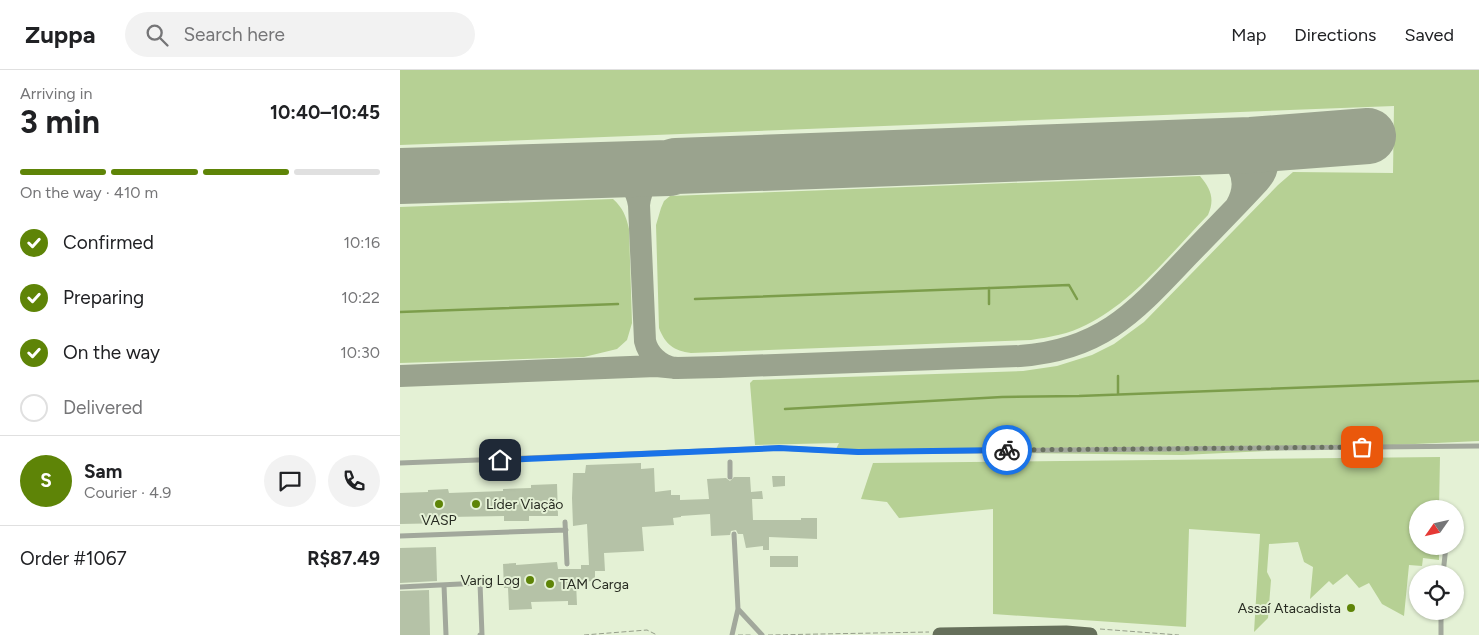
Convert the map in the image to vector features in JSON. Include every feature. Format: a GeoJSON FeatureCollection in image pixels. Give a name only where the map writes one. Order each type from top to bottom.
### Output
{"type":"FeatureCollection","features":[{"type":"Feature","properties":{"kind":"main road"},"geometry":{"type":"LineString","coordinates":[[940,635],[1066,633],[1090,635]]}},
{"type":"Feature","properties":{"kind":"lane"},"geometry":{"type":"LineString","coordinates":[[400,463],[779,448],[868,452],[1479,446]]}},
{"type":"Feature","properties":{"kind":"lane"},"geometry":{"type":"LineString","coordinates":[[730,462],[730,478]]}},
{"type":"Feature","properties":{"kind":"lane"},"geometry":{"type":"LineString","coordinates":[[565,522],[567,564]]}},
{"type":"Feature","properties":{"kind":"lane"},"geometry":{"type":"LineString","coordinates":[[400,536],[566,530]]}},
{"type":"Feature","properties":{"kind":"lane"},"geometry":{"type":"LineString","coordinates":[[732,635],[738,608],[734,534]]}},
{"type":"Feature","properties":{"kind":"lane"},"geometry":{"type":"LineString","coordinates":[[400,587],[480,583],[482,635],[480,635]]}},
{"type":"Feature","properties":{"kind":"lane"},"geometry":{"type":"LineString","coordinates":[[444,585],[446,635]]}},
{"type":"Feature","properties":{"kind":"lane"},"geometry":{"type":"LineString","coordinates":[[738,608],[762,635]]}},
{"type":"Feature","properties":{"kind":"lane"},"geometry":{"type":"LineString","coordinates":[[1436,635],[1441,632]]}},
{"type":"Feature","properties":{"kind":"path"},"geometry":{"type":"LineString","coordinates":[[584,635],[647,630],[657,635]]}},
{"type":"Feature","properties":{"kind":"green space"},"geometry":{"type":"Polygon","coordinates":[[[400,70],[1479,70],[1479,441],[1182,455],[835,451],[839,443],[755,445],[750,383],[753,380],[1023,371],[1057,366],[1092,355],[1114,344],[1144,322],[1293,172],[1393,173],[1394,106],[400,145],[400,70]]]}},
{"type":"Feature","properties":{"kind":"green space"},"geometry":{"type":"Polygon","coordinates":[[[1200,176],[1211,194],[1208,215],[1151,276],[1119,304],[1086,325],[1066,333],[1031,340],[691,353],[671,346],[659,328],[656,225],[664,201],[670,196],[1200,176]]]}},
{"type":"Feature","properties":{"kind":"green space"},"geometry":{"type":"Polygon","coordinates":[[[613,199],[624,212],[629,229],[632,323],[627,340],[617,349],[584,357],[400,363],[400,207],[613,199]]]}},
{"type":"Feature","properties":{"kind":"green space"},"geometry":{"type":"Polygon","coordinates":[[[1440,457],[1439,500],[1409,500],[1409,555],[1439,555],[1439,560],[1423,558],[1422,565],[1409,565],[1404,616],[1382,604],[1369,583],[1359,588],[1347,574],[1333,585],[1329,581],[1310,599],[1313,567],[1304,562],[1298,542],[1269,544],[1267,572],[1271,580],[1268,618],[1254,632],[1260,534],[1189,529],[1186,627],[993,614],[993,509],[899,518],[887,502],[861,499],[873,463],[1440,457]]]}},
{"type":"Feature","properties":{"kind":"building"},"geometry":{"type":"Polygon","coordinates":[[[641,463],[641,469],[654,468],[655,492],[671,490],[671,495],[680,495],[680,500],[709,499],[707,479],[726,478],[730,481],[734,477],[750,477],[751,492],[762,491],[763,499],[752,499],[753,520],[817,518],[817,539],[769,537],[769,550],[763,550],[763,546],[746,548],[743,534],[738,534],[736,530],[731,531],[730,535],[711,536],[710,514],[681,516],[673,518],[674,525],[642,527],[644,551],[604,553],[605,571],[595,571],[595,581],[576,582],[577,605],[568,605],[568,601],[531,602],[532,609],[509,610],[508,588],[504,588],[503,564],[557,562],[558,569],[581,569],[581,565],[589,565],[587,524],[573,526],[573,473],[585,473],[586,465],[641,463]]]}},
{"type":"Feature","properties":{"kind":"building"},"geometry":{"type":"Polygon","coordinates":[[[772,476],[785,476],[785,486],[773,487],[772,476]]]}},
{"type":"Feature","properties":{"kind":"building"},"geometry":{"type":"Polygon","coordinates":[[[557,484],[558,516],[529,516],[529,521],[504,521],[504,516],[449,517],[450,523],[400,524],[400,493],[448,489],[449,493],[503,491],[503,489],[531,488],[531,485],[557,484]]]}},
{"type":"Feature","properties":{"kind":"building"},"geometry":{"type":"Polygon","coordinates":[[[436,547],[437,581],[400,583],[400,548],[436,547]]]}},
{"type":"Feature","properties":{"kind":"building"},"geometry":{"type":"Polygon","coordinates":[[[770,556],[798,556],[798,567],[770,567],[770,556]]]}},
{"type":"Feature","properties":{"kind":"building"},"geometry":{"type":"Polygon","coordinates":[[[429,590],[430,635],[400,635],[400,591],[429,590]]]}},
{"type":"Feature","properties":{"kind":"waterway"},"geometry":{"type":"LineString","coordinates":[[695,299],[1069,285],[1077,299]]}},
{"type":"Feature","properties":{"kind":"waterway"},"geometry":{"type":"LineString","coordinates":[[989,288],[989,304]]}},
{"type":"Feature","properties":{"kind":"waterway"},"geometry":{"type":"LineString","coordinates":[[400,312],[618,304]]}},
{"type":"Feature","properties":{"kind":"waterway"},"geometry":{"type":"LineString","coordinates":[[1118,376],[1118,394]]}},
{"type":"Feature","properties":{"kind":"waterway"},"geometry":{"type":"LineString","coordinates":[[785,409],[1002,397],[1079,396],[1479,381]]}},
{"type":"Feature","properties":{"kind":"taxiway"},"geometry":{"type":"LineString","coordinates":[[400,376],[656,366],[677,368],[719,367],[1020,356],[1073,346],[1115,325],[1133,311],[1259,182],[1267,166],[1261,153],[1251,145]]}},
{"type":"Feature","properties":{"kind":"taxiway"},"geometry":{"type":"LineString","coordinates":[[1204,146],[1224,153],[1238,167],[1243,185],[1236,206]]}},
{"type":"Feature","properties":{"kind":"taxiway"},"geometry":{"type":"LineString","coordinates":[[611,168],[630,183],[638,198],[639,205]]}},
{"type":"Feature","properties":{"kind":"taxiway"},"geometry":{"type":"LineString","coordinates":[[669,168],[657,174],[648,182],[642,192],[639,205],[645,341],[655,358],[674,368]]}},
{"type":"Feature","properties":{"kind":"runway"},"geometry":{"type":"LineString","coordinates":[[400,176],[669,168],[676,166],[1251,145],[1368,136]]}},
{"type":"Feature","properties":{"kind":"way so far"},"geometry":{"type":"LineString","coordinates":[[1007,450],[1362,447]]}},
{"type":"Feature","properties":{"kind":"place","name":"VASP"},"geometry":{"type":"Point","coordinates":[439,504]}},
{"type":"Feature","properties":{"kind":"place","name":"Líder Viação"},"geometry":{"type":"Point","coordinates":[476,504]}},
{"type":"Feature","properties":{"kind":"place","name":"Varig Log"},"geometry":{"type":"Point","coordinates":[530,580]}},
{"type":"Feature","properties":{"kind":"place","name":"TAM Carga"},"geometry":{"type":"Point","coordinates":[550,584]}},
{"type":"Feature","properties":{"kind":"place","name":"Assaí Atacadista"},"geometry":{"type":"Point","coordinates":[1351,608]}},
{"type":"Feature","properties":{"kind":"route"},"geometry":{"type":"LineString","coordinates":[[500,460],[779,448],[858,452],[1007,450]]}}]}
